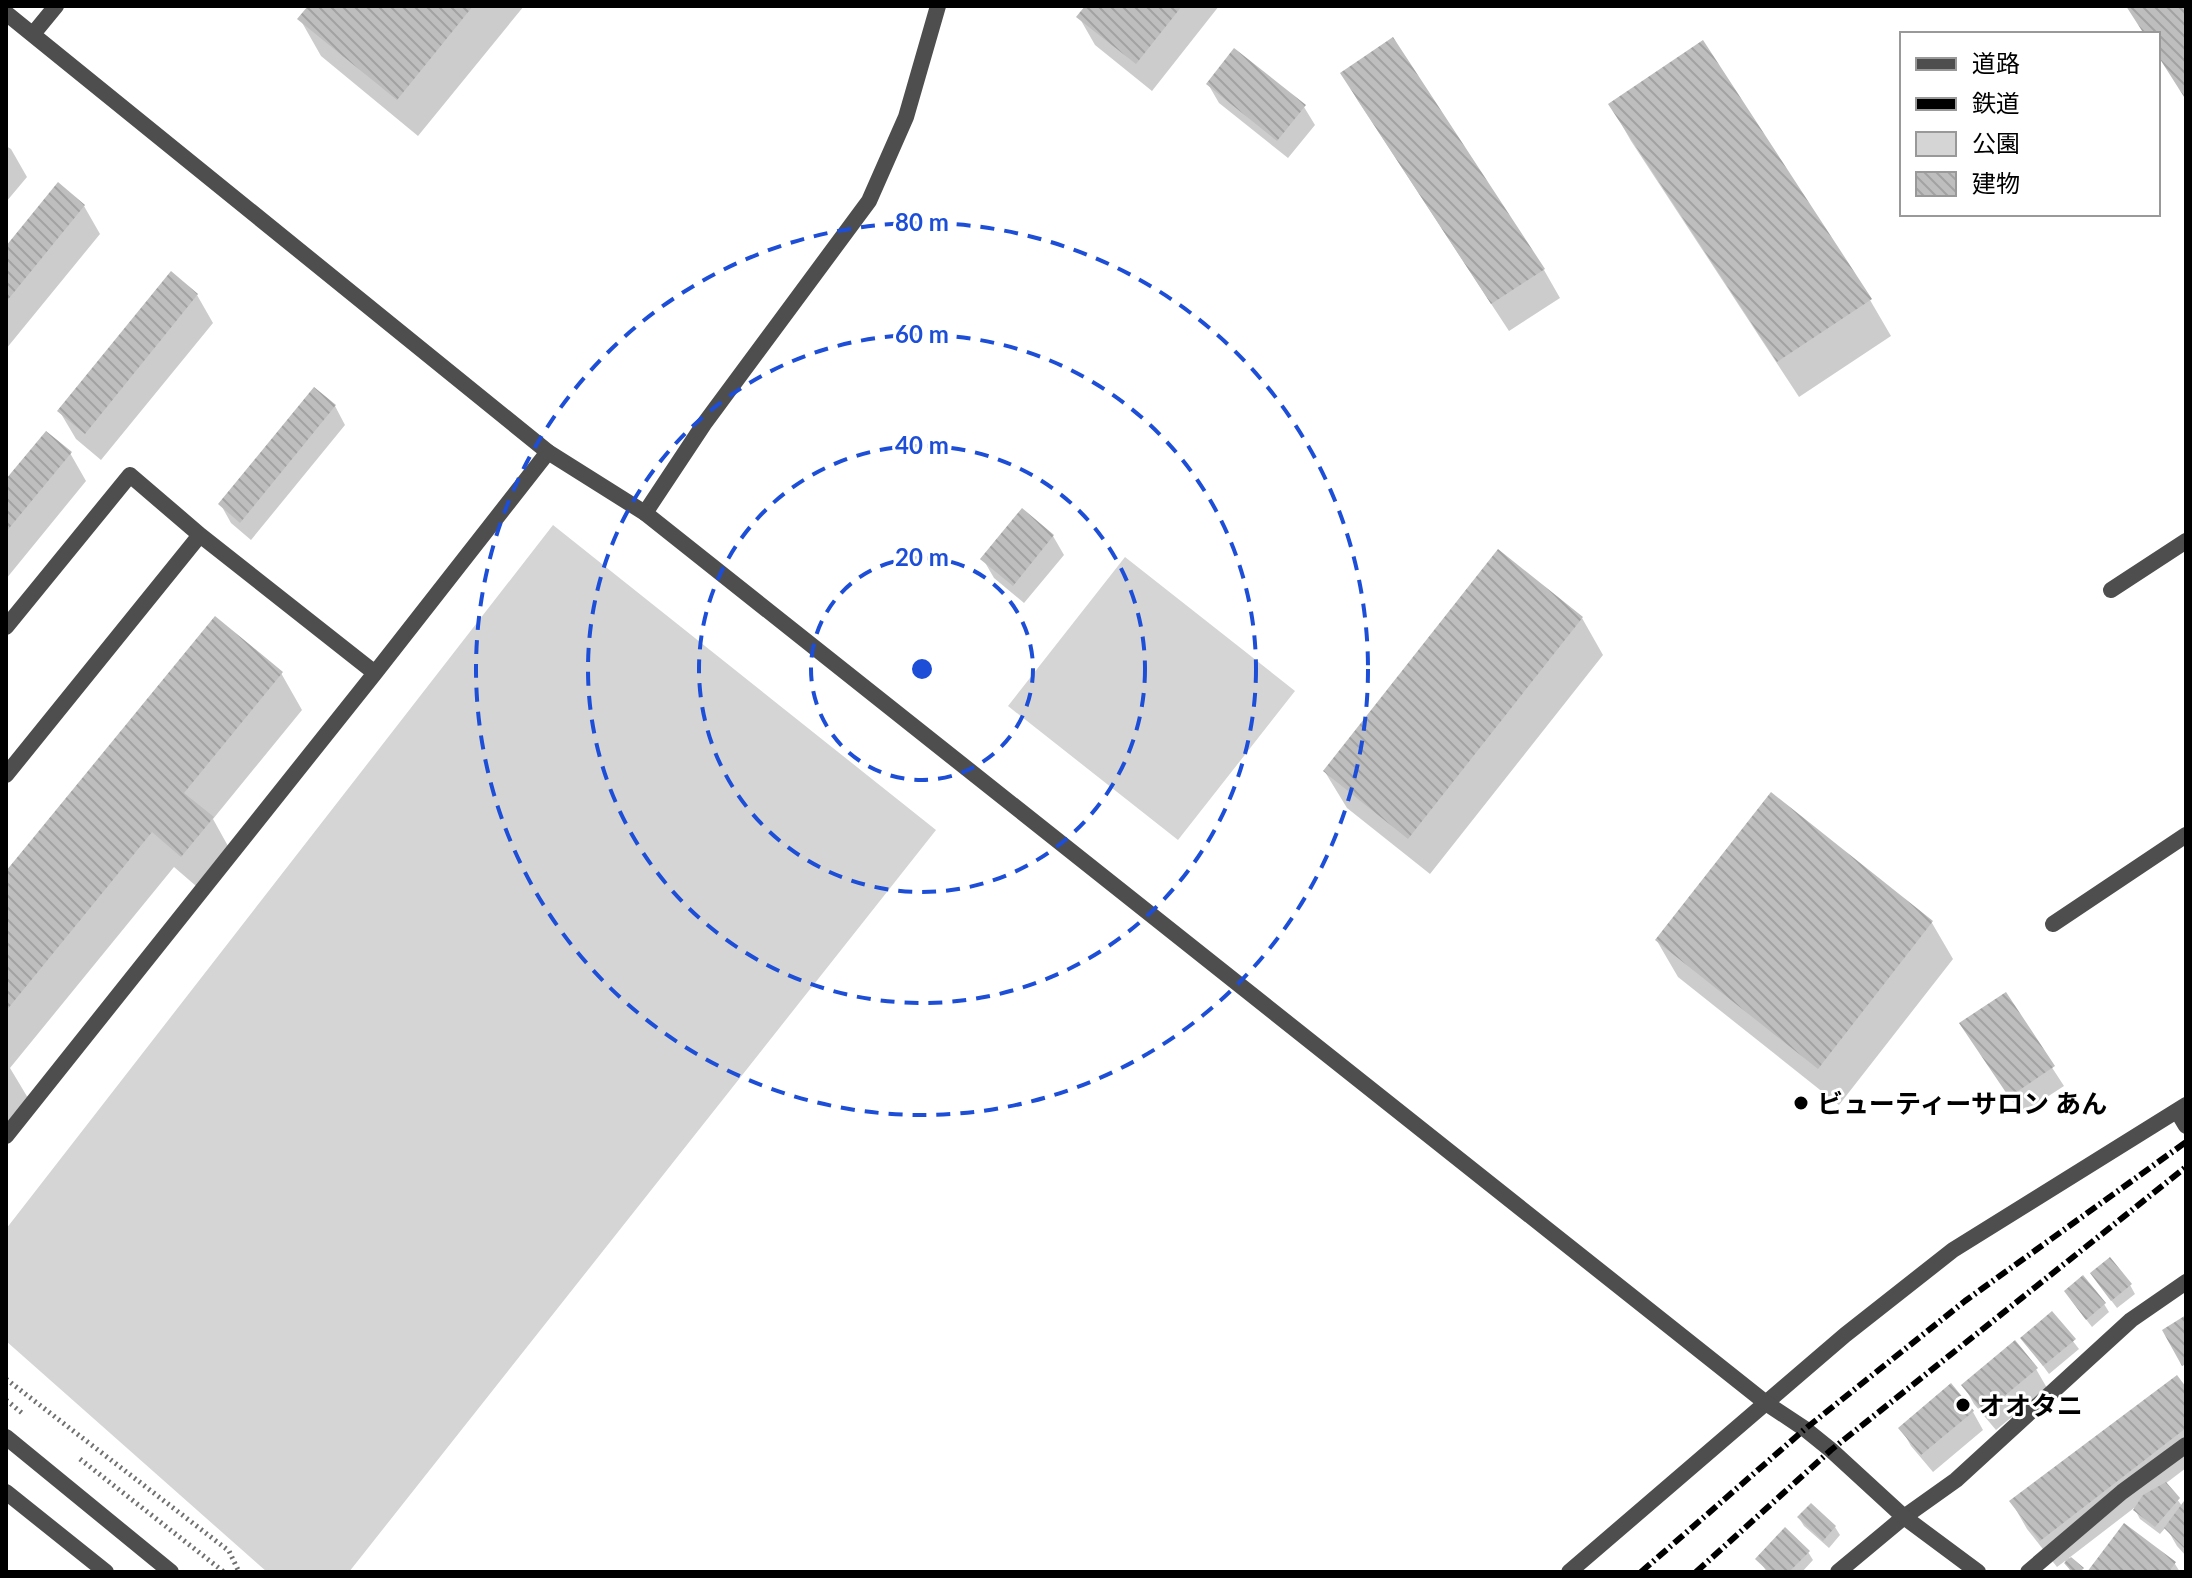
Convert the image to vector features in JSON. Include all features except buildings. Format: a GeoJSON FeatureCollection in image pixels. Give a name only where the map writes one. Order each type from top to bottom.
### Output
{"type":"FeatureCollection","features":[{"type":"Feature","properties":{"kind":"street"},"geometry":{"type":"LineString","coordinates":[[33,34],[56,6]]}},
{"type":"Feature","properties":{"kind":"street"},"geometry":{"type":"LineString","coordinates":[[645,513],[704,424],[869,201],[906,117],[938,6]]}},
{"type":"Feature","properties":{"kind":"street"},"geometry":{"type":"LineString","coordinates":[[6,13],[548,452],[645,513],[1766,1403],[1805,1429],[1904,1517],[1978,1572]]}},
{"type":"Feature","properties":{"kind":"street"},"geometry":{"type":"LineString","coordinates":[[6,1136],[548,452]]}},
{"type":"Feature","properties":{"kind":"street"},"geometry":{"type":"LineString","coordinates":[[6,627],[130,475],[200,535],[375,673]]}},
{"type":"Feature","properties":{"kind":"street"},"geometry":{"type":"LineString","coordinates":[[6,775],[200,535]]}},
{"type":"Feature","properties":{"kind":"street"},"geometry":{"type":"LineString","coordinates":[[2111,590],[2186,541]]}},
{"type":"Feature","properties":{"kind":"street"},"geometry":{"type":"LineString","coordinates":[[2053,924],[2186,835]]}},
{"type":"Feature","properties":{"kind":"street"},"geometry":{"type":"LineString","coordinates":[[1569,1572],[1845,1335],[1953,1250],[2181,1108],[2186,1126]]}},
{"type":"Feature","properties":{"kind":"street"},"geometry":{"type":"LineString","coordinates":[[1838,1572],[1904,1517],[1956,1480],[2131,1320],[2186,1282]]}},
{"type":"Feature","properties":{"kind":"street"},"geometry":{"type":"LineString","coordinates":[[6,1437],[171,1572]]}},
{"type":"Feature","properties":{"kind":"street"},"geometry":{"type":"LineString","coordinates":[[2028,1572],[2122,1492],[2186,1445]]}},
{"type":"Feature","properties":{"kind":"street"},"geometry":{"type":"LineString","coordinates":[[6,1492],[106,1572]]}},
{"type":"Feature","properties":{"kind":"path"},"geometry":{"type":"LineString","coordinates":[[6,1379],[229,1551],[239,1572]]}},
{"type":"Feature","properties":{"kind":"path"},"geometry":{"type":"LineString","coordinates":[[6,1400],[30,1419]]}},
{"type":"Feature","properties":{"kind":"path"},"geometry":{"type":"LineString","coordinates":[[78,1457],[224,1572]]}},
{"type":"Feature","properties":{"kind":"green space"},"geometry":{"type":"Polygon","coordinates":[[[553,525],[936,830],[349,1572],[267,1572],[6,1341],[6,1229],[553,525]]]}},
{"type":"Feature","properties":{"kind":"green space"},"geometry":{"type":"Polygon","coordinates":[[[1125,557],[1295,691],[1178,840],[1008,706],[1125,557]]]}},
{"type":"Feature","properties":{"kind":"railway"},"geometry":{"type":"LineString","coordinates":[[1641,1572],[1805,1429],[1965,1301],[2186,1142]]}},
{"type":"Feature","properties":{"kind":"railway"},"geometry":{"type":"LineString","coordinates":[[1696,1572],[1831,1450],[2186,1167]]}},
{"type":"Feature","properties":{"kind":"place","name":"ビューティーサロン あん"},"geometry":{"type":"Point","coordinates":[1801,1103]}},
{"type":"Feature","properties":{"kind":"place","name":"オオタニ"},"geometry":{"type":"Point","coordinates":[1963,1405]}}]}
